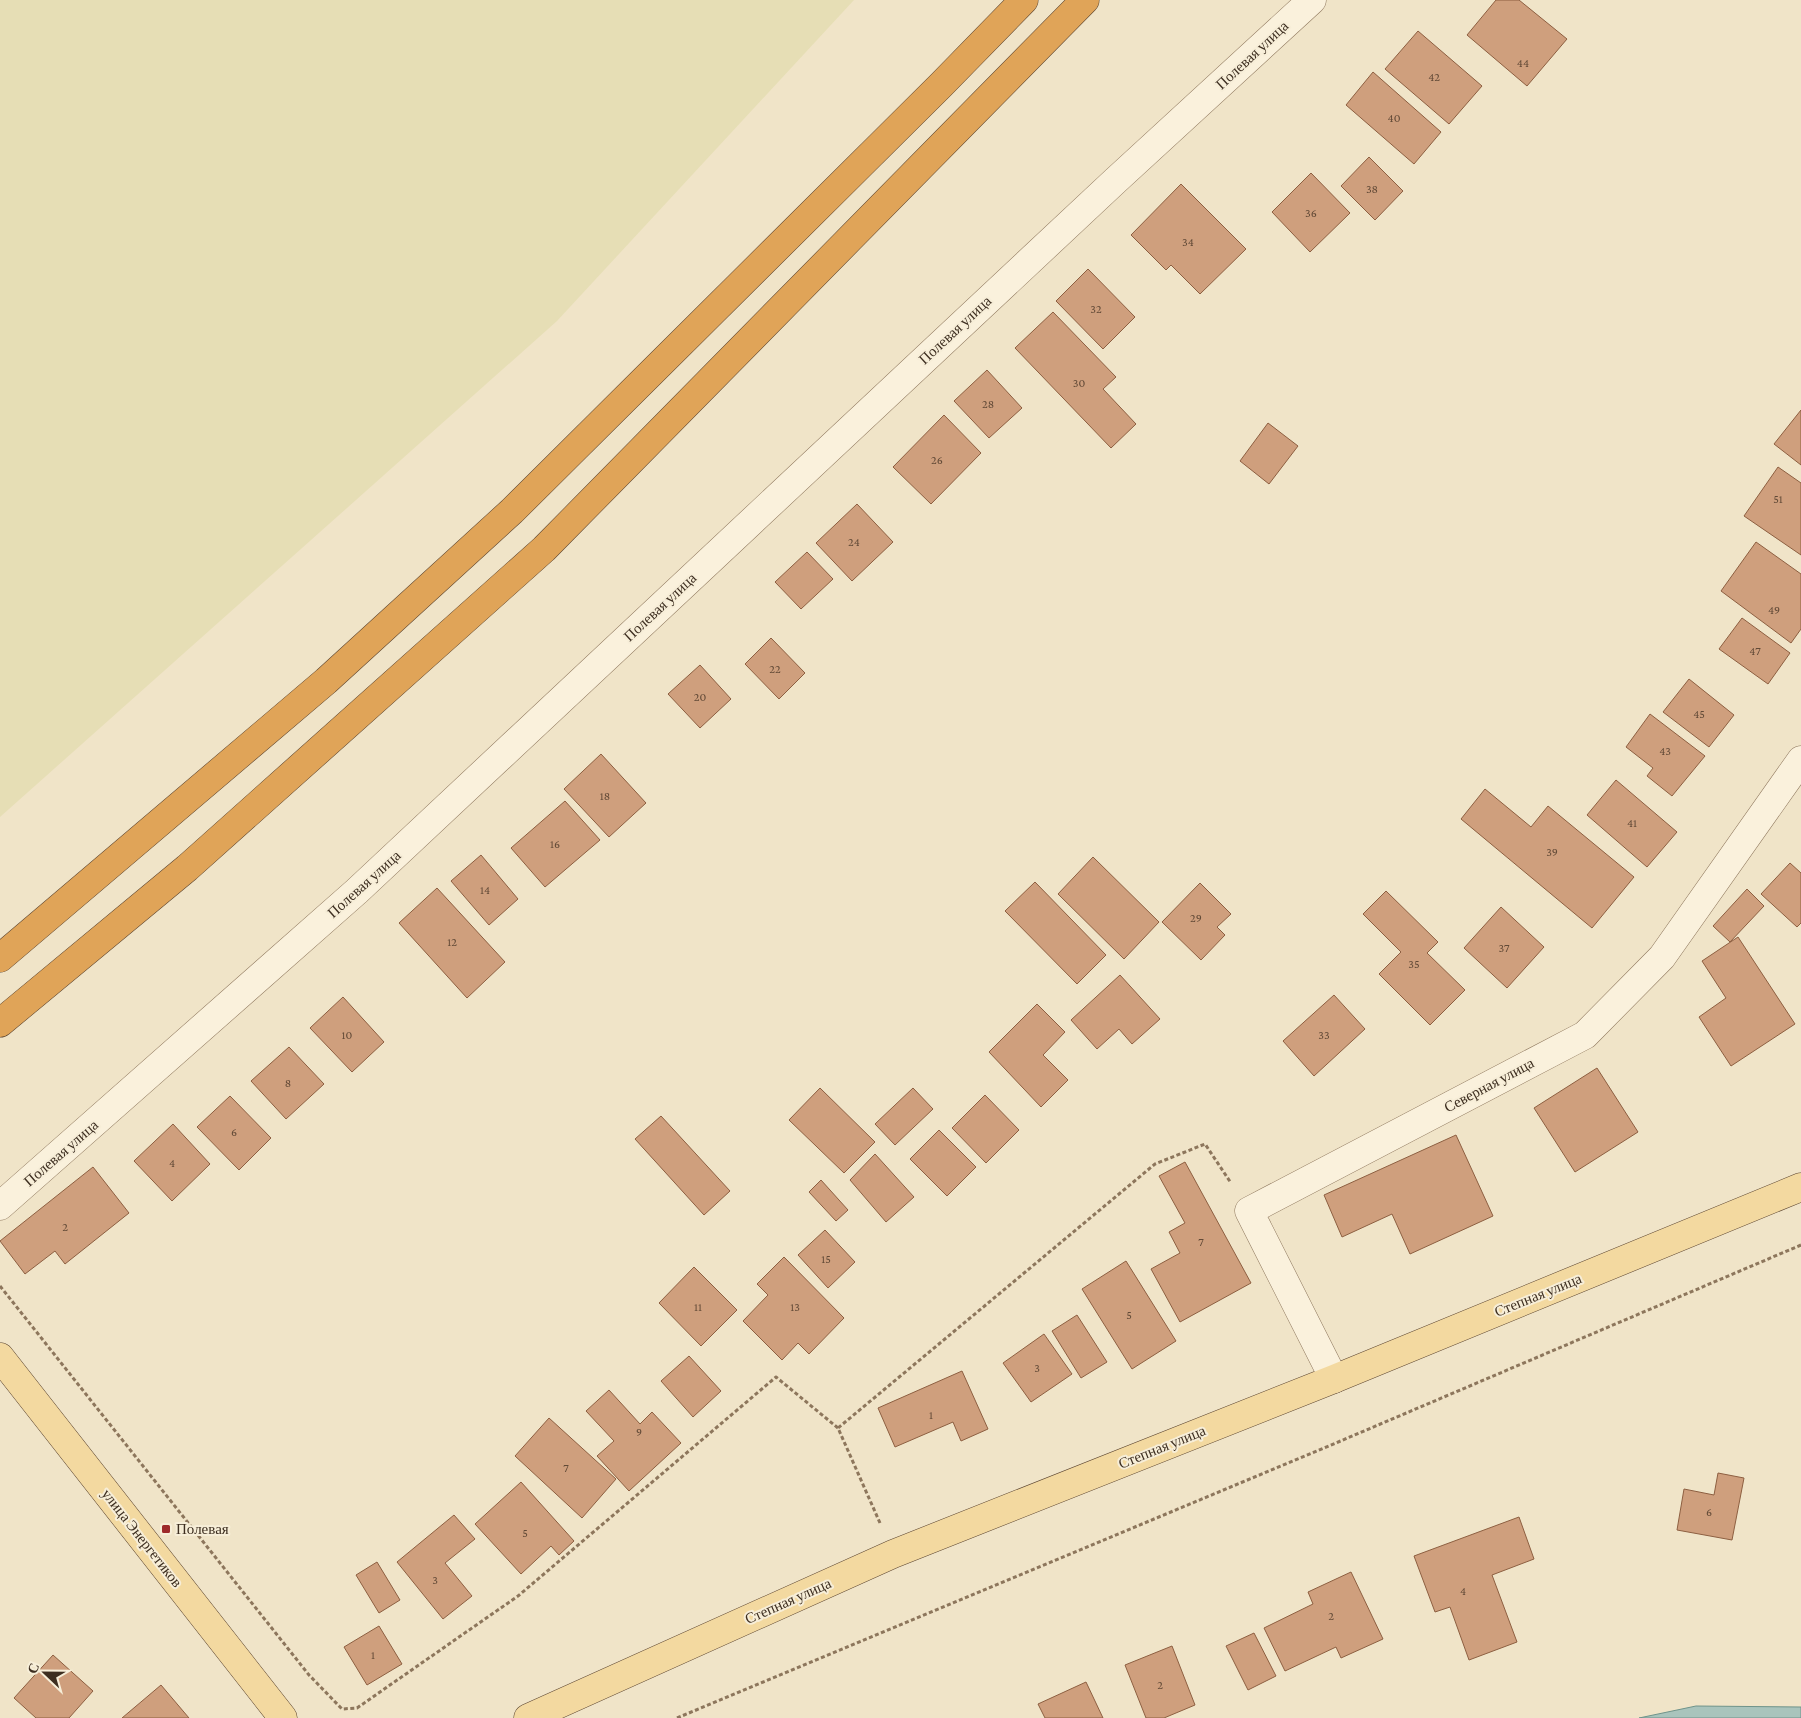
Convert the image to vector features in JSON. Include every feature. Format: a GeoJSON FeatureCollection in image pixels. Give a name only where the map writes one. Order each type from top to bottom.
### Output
{"type":"FeatureCollection","features":[{"type":"Feature","properties":{"kind":"highway"},"geometry":{"type":"LineString","coordinates":[[0,958],[326,681],[512,511],[934,92],[1024,0]]}},
{"type":"Feature","properties":{"kind":"highway"},"geometry":{"type":"LineString","coordinates":[[1,1022],[187,868],[544,549],[1085,0]]}},
{"type":"Feature","properties":{"kind":"main road","name":"Степная улица"},"geometry":{"type":"LineString","coordinates":[[528,1718],[893,1554],[1334,1379],[1801,1187]]}},
{"type":"Feature","properties":{"kind":"main road","name":"улица Энергетиков"},"geometry":{"type":"LineString","coordinates":[[3,1367],[283,1718]]}},
{"type":"Feature","properties":{"kind":"street","name":"Полевая улица"},"geometry":{"type":"LineString","coordinates":[[0,1206],[357,891],[1107,188],[1312,0]]}},
{"type":"Feature","properties":{"kind":"street","name":"Северная улица"},"geometry":{"type":"LineString","coordinates":[[1249,1211],[1585,1035],[1662,957],[1801,760]]}},
{"type":"Feature","properties":{"kind":"street"},"geometry":{"type":"LineString","coordinates":[[1249,1211],[1334,1379]]}},
{"type":"Feature","properties":{"kind":"path"},"geometry":{"type":"LineString","coordinates":[[838,1428],[1155,1164],[1205,1144],[1249,1211]]}},
{"type":"Feature","properties":{"kind":"path"},"geometry":{"type":"LineString","coordinates":[[677,1718],[1317,1451],[1801,1245]]}},
{"type":"Feature","properties":{"kind":"path"},"geometry":{"type":"LineString","coordinates":[[0,1286],[309,1675],[342,1709],[357,1708],[518,1596],[776,1377],[838,1428],[893,1554]]}},
{"type":"Feature","properties":{"kind":"shaded area"},"geometry":{"type":"Polygon","coordinates":[[[0,0],[854,0],[557,321],[0,817],[0,0]]]}},
{"type":"Feature","properties":{"kind":"water"},"geometry":{"type":"Polygon","coordinates":[[[1696,1706],[1801,1707],[1801,1718],[1639,1718],[1696,1706]]]}},
{"type":"Feature","properties":{"kind":"building"},"geometry":{"type":"Polygon","coordinates":[[[1496,0],[1519,0],[1567,39],[1527,86],[1467,35],[1496,0]]]}},
{"type":"Feature","properties":{"kind":"building"},"geometry":{"type":"Polygon","coordinates":[[[1418,31],[1482,86],[1449,124],[1385,69],[1418,31]]]}},
{"type":"Feature","properties":{"kind":"building"},"geometry":{"type":"Polygon","coordinates":[[[1373,72],[1441,132],[1414,164],[1346,105],[1373,72]]]}},
{"type":"Feature","properties":{"kind":"building"},"geometry":{"type":"Polygon","coordinates":[[[1369,157],[1403,191],[1375,220],[1341,186],[1369,157]]]}},
{"type":"Feature","properties":{"kind":"building"},"geometry":{"type":"Polygon","coordinates":[[[1311,173],[1350,213],[1310,252],[1272,212],[1311,173]]]}},
{"type":"Feature","properties":{"kind":"building"},"geometry":{"type":"Polygon","coordinates":[[[1181,184],[1246,249],[1200,294],[1171,265],[1166,270],[1131,235],[1181,184]]]}},
{"type":"Feature","properties":{"kind":"building"},"geometry":{"type":"Polygon","coordinates":[[[1088,269],[1135,317],[1103,349],[1056,301],[1088,269]]]}},
{"type":"Feature","properties":{"kind":"building"},"geometry":{"type":"Polygon","coordinates":[[[1053,312],[1116,377],[1103,389],[1136,424],[1111,448],[1015,348],[1053,312]]]}},
{"type":"Feature","properties":{"kind":"building"},"geometry":{"type":"Polygon","coordinates":[[[987,370],[1022,408],[989,438],[954,401],[987,370]]]}},
{"type":"Feature","properties":{"kind":"building"},"geometry":{"type":"Polygon","coordinates":[[[1801,410],[1801,465],[1774,444],[1801,410]]]}},
{"type":"Feature","properties":{"kind":"building"},"geometry":{"type":"Polygon","coordinates":[[[944,415],[981,453],[931,504],[893,467],[944,415]]]}},
{"type":"Feature","properties":{"kind":"building"},"geometry":{"type":"Polygon","coordinates":[[[1268,423],[1298,446],[1269,484],[1240,461],[1268,423]]]}},
{"type":"Feature","properties":{"kind":"building"},"geometry":{"type":"Polygon","coordinates":[[[1778,467],[1801,483],[1801,555],[1744,516],[1778,467]]]}},
{"type":"Feature","properties":{"kind":"building"},"geometry":{"type":"Polygon","coordinates":[[[857,504],[893,542],[852,581],[816,543],[857,504]]]}},
{"type":"Feature","properties":{"kind":"building"},"geometry":{"type":"Polygon","coordinates":[[[1756,542],[1801,574],[1801,629],[1791,643],[1721,591],[1756,542]]]}},
{"type":"Feature","properties":{"kind":"building"},"geometry":{"type":"Polygon","coordinates":[[[807,552],[833,579],[801,609],[775,582],[807,552]]]}},
{"type":"Feature","properties":{"kind":"building"},"geometry":{"type":"Polygon","coordinates":[[[1742,618],[1790,653],[1768,684],[1719,649],[1742,618]]]}},
{"type":"Feature","properties":{"kind":"building"},"geometry":{"type":"Polygon","coordinates":[[[771,638],[805,673],[779,699],[745,664],[771,638]]]}},
{"type":"Feature","properties":{"kind":"building"},"geometry":{"type":"Polygon","coordinates":[[[700,665],[731,699],[700,728],[668,694],[700,665]]]}},
{"type":"Feature","properties":{"kind":"building"},"geometry":{"type":"Polygon","coordinates":[[[1689,679],[1734,715],[1709,747],[1663,712],[1689,679]]]}},
{"type":"Feature","properties":{"kind":"building"},"geometry":{"type":"Polygon","coordinates":[[[1650,714],[1705,756],[1672,796],[1647,776],[1653,768],[1626,747],[1650,714]]]}},
{"type":"Feature","properties":{"kind":"building"},"geometry":{"type":"Polygon","coordinates":[[[601,754],[646,803],[609,837],[564,789],[601,754]]]}},
{"type":"Feature","properties":{"kind":"building"},"geometry":{"type":"Polygon","coordinates":[[[1616,780],[1677,832],[1647,867],[1587,815],[1616,780]]]}},
{"type":"Feature","properties":{"kind":"building"},"geometry":{"type":"Polygon","coordinates":[[[1485,789],[1531,827],[1548,806],[1634,877],[1592,928],[1461,819],[1485,789]]]}},
{"type":"Feature","properties":{"kind":"building"},"geometry":{"type":"Polygon","coordinates":[[[565,801],[600,840],[545,887],[511,848],[565,801]]]}},
{"type":"Feature","properties":{"kind":"building"},"geometry":{"type":"Polygon","coordinates":[[[481,855],[518,899],[489,925],[451,881],[481,855]]]}},
{"type":"Feature","properties":{"kind":"building"},"geometry":{"type":"Polygon","coordinates":[[[1093,857],[1159,922],[1124,959],[1058,894],[1093,857]]]}},
{"type":"Feature","properties":{"kind":"building"},"geometry":{"type":"Polygon","coordinates":[[[1790,863],[1801,873],[1801,923],[1797,927],[1761,894],[1790,863]]]}},
{"type":"Feature","properties":{"kind":"building"},"geometry":{"type":"Polygon","coordinates":[[[1035,882],[1106,955],[1077,984],[1005,911],[1035,882]]]}},
{"type":"Feature","properties":{"kind":"building"},"geometry":{"type":"Polygon","coordinates":[[[1200,883],[1231,914],[1217,927],[1225,935],[1201,960],[1162,922],[1200,883]]]}},
{"type":"Feature","properties":{"kind":"building"},"geometry":{"type":"Polygon","coordinates":[[[437,888],[505,962],[467,998],[399,923],[437,888]]]}},
{"type":"Feature","properties":{"kind":"building"},"geometry":{"type":"Polygon","coordinates":[[[1747,889],[1764,906],[1730,942],[1713,926],[1747,889]]]}},
{"type":"Feature","properties":{"kind":"building"},"geometry":{"type":"Polygon","coordinates":[[[1386,891],[1438,942],[1427,953],[1465,990],[1430,1025],[1379,974],[1401,952],[1363,914],[1386,891]]]}},
{"type":"Feature","properties":{"kind":"building"},"geometry":{"type":"Polygon","coordinates":[[[1501,907],[1544,947],[1507,988],[1464,948],[1501,907]]]}},
{"type":"Feature","properties":{"kind":"building"},"geometry":{"type":"Polygon","coordinates":[[[1738,937],[1795,1024],[1731,1066],[1699,1017],[1726,998],[1702,961],[1738,937]]]}},
{"type":"Feature","properties":{"kind":"building"},"geometry":{"type":"Polygon","coordinates":[[[1120,975],[1160,1019],[1132,1044],[1119,1029],[1097,1049],[1071,1020],[1120,975]]]}},
{"type":"Feature","properties":{"kind":"building"},"geometry":{"type":"Polygon","coordinates":[[[1334,995],[1365,1029],[1314,1076],[1283,1041],[1334,995]]]}},
{"type":"Feature","properties":{"kind":"building"},"geometry":{"type":"Polygon","coordinates":[[[343,997],[384,1042],[352,1072],[310,1028],[343,997]]]}},
{"type":"Feature","properties":{"kind":"building"},"geometry":{"type":"Polygon","coordinates":[[[1037,1004],[1065,1032],[1043,1055],[1068,1080],[1041,1107],[989,1052],[1037,1004]]]}},
{"type":"Feature","properties":{"kind":"building"},"geometry":{"type":"Polygon","coordinates":[[[289,1047],[324,1084],[286,1119],[251,1081],[289,1047]]]}},
{"type":"Feature","properties":{"kind":"building"},"geometry":{"type":"Polygon","coordinates":[[[1597,1068],[1638,1132],[1575,1172],[1534,1108],[1597,1068]]]}},
{"type":"Feature","properties":{"kind":"building"},"geometry":{"type":"Polygon","coordinates":[[[820,1088],[875,1142],[844,1173],[789,1120],[820,1088]]]}},
{"type":"Feature","properties":{"kind":"building"},"geometry":{"type":"Polygon","coordinates":[[[913,1088],[933,1109],[895,1145],[875,1124],[913,1088]]]}},
{"type":"Feature","properties":{"kind":"building"},"geometry":{"type":"Polygon","coordinates":[[[985,1095],[1019,1130],[986,1163],[952,1128],[985,1095]]]}},
{"type":"Feature","properties":{"kind":"building"},"geometry":{"type":"Polygon","coordinates":[[[230,1096],[271,1138],[239,1170],[197,1127],[230,1096]]]}},
{"type":"Feature","properties":{"kind":"building"},"geometry":{"type":"Polygon","coordinates":[[[661,1116],[730,1191],[704,1215],[635,1139],[661,1116]]]}},
{"type":"Feature","properties":{"kind":"building"},"geometry":{"type":"Polygon","coordinates":[[[173,1124],[210,1164],[172,1201],[134,1161],[173,1124]]]}},
{"type":"Feature","properties":{"kind":"building"},"geometry":{"type":"Polygon","coordinates":[[[939,1130],[976,1167],[947,1196],[910,1159],[939,1130]]]}},
{"type":"Feature","properties":{"kind":"building"},"geometry":{"type":"Polygon","coordinates":[[[1456,1135],[1493,1216],[1410,1254],[1392,1214],[1342,1237],[1324,1195],[1456,1135]]]}},
{"type":"Feature","properties":{"kind":"building"},"geometry":{"type":"Polygon","coordinates":[[[875,1154],[914,1197],[886,1222],[850,1180],[875,1154]]]}},
{"type":"Feature","properties":{"kind":"building"},"geometry":{"type":"Polygon","coordinates":[[[1185,1162],[1251,1283],[1180,1322],[1151,1269],[1180,1253],[1169,1232],[1185,1223],[1159,1176],[1185,1162]]]}},
{"type":"Feature","properties":{"kind":"building"},"geometry":{"type":"Polygon","coordinates":[[[93,1167],[129,1213],[65,1264],[55,1251],[25,1274],[0,1241],[93,1167]]]}},
{"type":"Feature","properties":{"kind":"building"},"geometry":{"type":"Polygon","coordinates":[[[821,1180],[848,1210],[836,1221],[809,1192],[821,1180]]]}},
{"type":"Feature","properties":{"kind":"building"},"geometry":{"type":"Polygon","coordinates":[[[825,1230],[855,1262],[828,1288],[798,1255],[825,1230]]]}},
{"type":"Feature","properties":{"kind":"building"},"geometry":{"type":"Polygon","coordinates":[[[784,1257],[844,1318],[809,1354],[798,1343],[782,1360],[743,1321],[768,1295],[757,1284],[784,1257]]]}},
{"type":"Feature","properties":{"kind":"building"},"geometry":{"type":"Polygon","coordinates":[[[1126,1261],[1176,1341],[1132,1369],[1082,1289],[1126,1261]]]}},
{"type":"Feature","properties":{"kind":"building"},"geometry":{"type":"Polygon","coordinates":[[[694,1267],[737,1310],[701,1346],[659,1303],[694,1267]]]}},
{"type":"Feature","properties":{"kind":"building"},"geometry":{"type":"Polygon","coordinates":[[[1077,1315],[1107,1362],[1081,1378],[1052,1331],[1077,1315]]]}},
{"type":"Feature","properties":{"kind":"building"},"geometry":{"type":"Polygon","coordinates":[[[1044,1334],[1072,1374],[1031,1402],[1003,1363],[1044,1334]]]}},
{"type":"Feature","properties":{"kind":"building"},"geometry":{"type":"Polygon","coordinates":[[[689,1356],[721,1391],[693,1417],[661,1381],[689,1356]]]}},
{"type":"Feature","properties":{"kind":"building"},"geometry":{"type":"Polygon","coordinates":[[[962,1371],[988,1429],[961,1441],[953,1422],[895,1447],[878,1408],[962,1371]]]}},
{"type":"Feature","properties":{"kind":"building"},"geometry":{"type":"Polygon","coordinates":[[[609,1390],[640,1424],[652,1412],[681,1443],[629,1491],[597,1456],[614,1441],[586,1411],[609,1390]]]}},
{"type":"Feature","properties":{"kind":"building"},"geometry":{"type":"Polygon","coordinates":[[[549,1418],[616,1479],[582,1518],[515,1456],[549,1418]]]}},
{"type":"Feature","properties":{"kind":"building"},"geometry":{"type":"Polygon","coordinates":[[[1718,1473],[1744,1478],[1732,1540],[1677,1530],[1684,1489],[1714,1495],[1718,1473]]]}},
{"type":"Feature","properties":{"kind":"building"},"geometry":{"type":"Polygon","coordinates":[[[521,1482],[574,1541],[559,1555],[551,1546],[521,1574],[475,1524],[521,1482]]]}},
{"type":"Feature","properties":{"kind":"building"},"geometry":{"type":"Polygon","coordinates":[[[454,1515],[475,1539],[445,1563],[472,1596],[443,1619],[397,1562],[454,1515]]]}},
{"type":"Feature","properties":{"kind":"building"},"geometry":{"type":"Polygon","coordinates":[[[1519,1517],[1534,1559],[1492,1575],[1517,1642],[1469,1660],[1450,1607],[1435,1612],[1414,1556],[1519,1517]]]}},
{"type":"Feature","properties":{"kind":"building"},"geometry":{"type":"Polygon","coordinates":[[[377,1562],[400,1600],[379,1613],[356,1575],[377,1562]]]}},
{"type":"Feature","properties":{"kind":"building"},"geometry":{"type":"Polygon","coordinates":[[[1351,1572],[1383,1639],[1341,1658],[1336,1647],[1285,1671],[1264,1628],[1313,1604],[1308,1592],[1351,1572]]]}},
{"type":"Feature","properties":{"kind":"building"},"geometry":{"type":"Polygon","coordinates":[[[379,1626],[402,1664],[367,1685],[344,1647],[379,1626]]]}},
{"type":"Feature","properties":{"kind":"building"},"geometry":{"type":"Polygon","coordinates":[[[1254,1633],[1276,1676],[1248,1690],[1226,1646],[1254,1633]]]}},
{"type":"Feature","properties":{"kind":"building"},"geometry":{"type":"Polygon","coordinates":[[[1172,1646],[1195,1705],[1164,1718],[1146,1718],[1125,1665],[1172,1646]]]}},
{"type":"Feature","properties":{"kind":"building"},"geometry":{"type":"Polygon","coordinates":[[[53,1655],[93,1691],[69,1718],[36,1718],[14,1698],[53,1655]]]}},
{"type":"Feature","properties":{"kind":"building"},"geometry":{"type":"Polygon","coordinates":[[[1086,1682],[1103,1718],[1045,1718],[1038,1704],[1086,1682]]]}},
{"type":"Feature","properties":{"kind":"building"},"geometry":{"type":"Polygon","coordinates":[[[161,1685],[189,1718],[122,1718],[161,1685]]]}},
{"type":"Feature","properties":{"kind":"place","name":"Полевая"},"geometry":{"type":"Point","coordinates":[166,1529]}}]}
